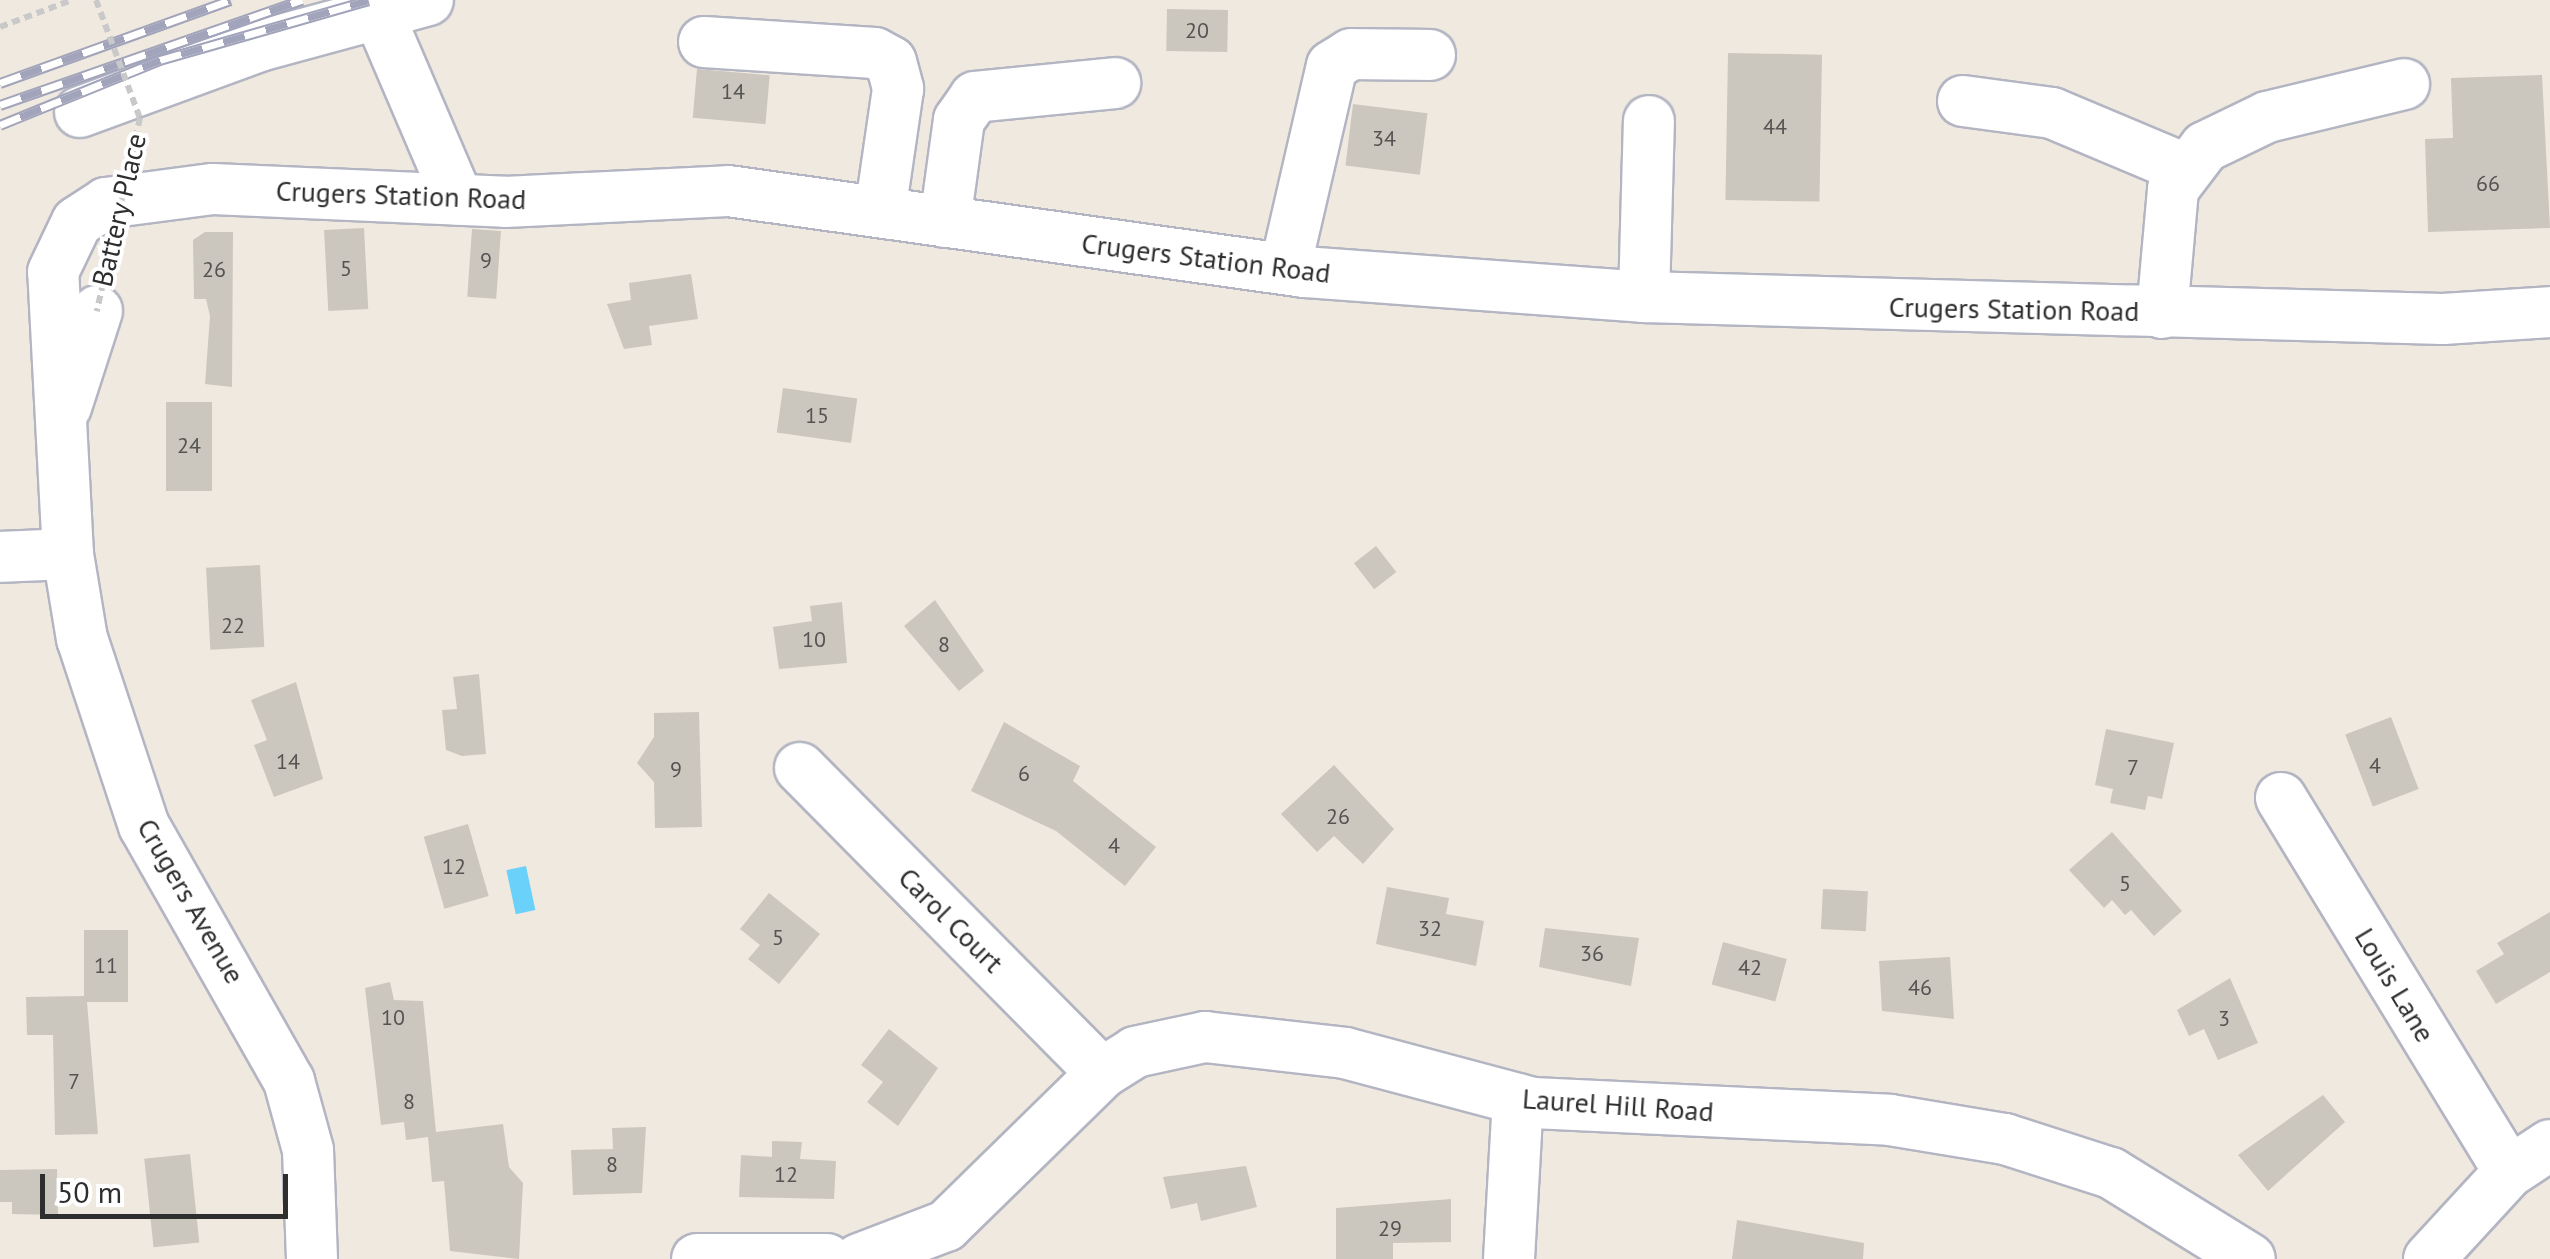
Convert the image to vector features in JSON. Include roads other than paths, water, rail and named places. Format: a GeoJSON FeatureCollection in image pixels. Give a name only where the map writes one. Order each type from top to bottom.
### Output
{"type":"FeatureCollection","features":[{"type":"Feature","properties":{"kind":"street"},"geometry":{"type":"LineString","coordinates":[[80,112],[428,0]]}},
{"type":"Feature","properties":{"kind":"street"},"geometry":{"type":"LineString","coordinates":[[378,13],[458,200]]}},
{"type":"Feature","properties":{"kind":"street"},"geometry":{"type":"LineString","coordinates":[[704,42],[875,52],[891,62],[898,89],[880,212]]}},
{"type":"Feature","properties":{"kind":"street"},"geometry":{"type":"LineString","coordinates":[[1285,269],[1332,66],[1351,54],[1430,55]]}},
{"type":"Feature","properties":{"kind":"street"},"geometry":{"type":"LineString","coordinates":[[945,222],[959,120],[975,97],[1116,83]]}},
{"type":"Feature","properties":{"kind":"street"},"geometry":{"type":"LineString","coordinates":[[2162,313],[2182,168],[2205,146],[2268,117],[2404,84]]}},
{"type":"Feature","properties":{"kind":"street"},"geometry":{"type":"LineString","coordinates":[[1963,101],[2052,113],[2182,168]]}},
{"type":"Feature","properties":{"kind":"street"},"geometry":{"type":"LineString","coordinates":[[1644,297],[1649,121]]}},
{"type":"Feature","properties":{"kind":"street","name":"Crugers Station Road"},"geometry":{"type":"LineString","coordinates":[[60,420],[54,272],[67,236],[91,210],[213,189],[458,200],[728,191],[1285,269],[1644,297],[2162,313],[2550,312]]}},
{"type":"Feature","properties":{"kind":"street","name":"Battery Place"},"geometry":{"type":"LineString","coordinates":[[60,420],[97,311]]}},
{"type":"Feature","properties":{"kind":"street","name":"Crugers Avenue"},"geometry":{"type":"LineString","coordinates":[[60,420],[68,554],[99,708],[144,826],[254,1008],[295,1098],[312,1181],[312,1259]]}},
{"type":"Feature","properties":{"kind":"street"},"geometry":{"type":"LineString","coordinates":[[0,557],[68,554]]}},
{"type":"Feature","properties":{"kind":"street","name":"Carol Court"},"geometry":{"type":"LineString","coordinates":[[800,768],[1102,1072]]}},
{"type":"Feature","properties":{"kind":"street","name":"Louis Lane"},"geometry":{"type":"LineString","coordinates":[[2280,798],[2508,1172]]}},
{"type":"Feature","properties":{"kind":"street","name":"Laurel Hill Road"},"geometry":{"type":"LineString","coordinates":[[859,1259],[946,1226],[1102,1072],[1136,1052],[1206,1037],[1345,1054],[1518,1099],[1890,1120],[2005,1140],[2111,1173],[2250,1259]]}},
{"type":"Feature","properties":{"kind":"street"},"geometry":{"type":"LineString","coordinates":[[1509,1259],[1518,1099]]}},
{"type":"Feature","properties":{"kind":"street"},"geometry":{"type":"LineString","coordinates":[[2429,1259],[2508,1172],[2550,1145]]}},
{"type":"Feature","properties":{"kind":"street"},"geometry":{"type":"LineString","coordinates":[[697,1259],[828,1259]]}},
{"type":"Feature","properties":{"kind":"water"},"geometry":{"type":"Polygon","coordinates":[[[526,866],[535,910],[516,914],[506,870],[526,866]]]}},
{"type":"Feature","properties":{"kind":"railway"},"geometry":{"type":"LineString","coordinates":[[0,83],[230,0]]}},
{"type":"Feature","properties":{"kind":"railway"},"geometry":{"type":"LineString","coordinates":[[0,105],[302,0]]}},
{"type":"Feature","properties":{"kind":"railway"},"geometry":{"type":"LineString","coordinates":[[0,125],[160,60],[369,0]]}}]}
